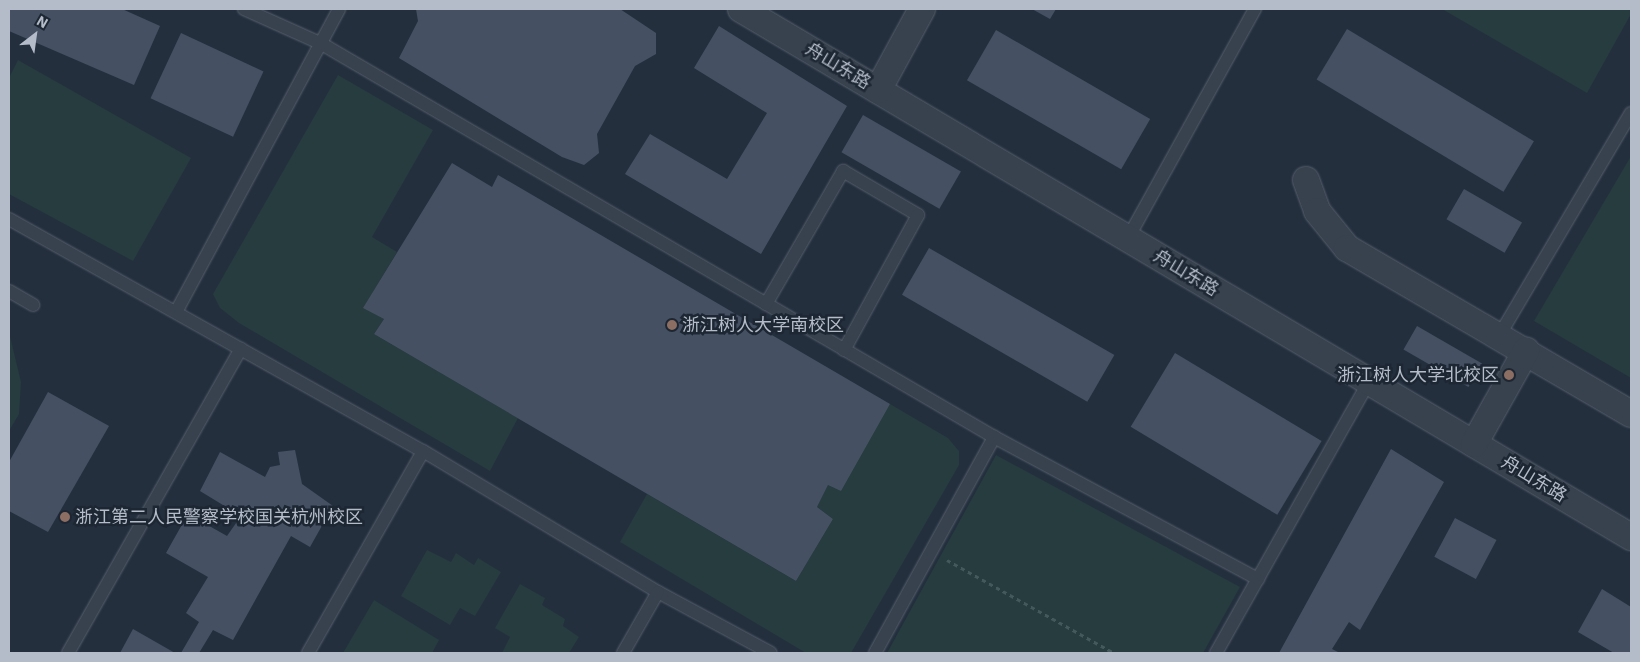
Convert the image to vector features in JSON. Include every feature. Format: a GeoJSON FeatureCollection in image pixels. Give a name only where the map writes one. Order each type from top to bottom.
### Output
{"type":"FeatureCollection","features":[{"type":"Feature","properties":{"kind":"street","name":"舟山东路"},"geometry":{"type":"LineString","coordinates":[[741,9],[1631,536]]}},
{"type":"Feature","properties":{"kind":"street"},"geometry":{"type":"LineString","coordinates":[[878,90],[922,9]]}},
{"type":"Feature","properties":{"kind":"street"},"geometry":{"type":"LineString","coordinates":[[1306,180],[1317,211],[1347,248],[1631,414]]}},
{"type":"Feature","properties":{"kind":"street"},"geometry":{"type":"LineString","coordinates":[[1474,444],[1526,351]]}},
{"type":"Feature","properties":{"kind":"lane"},"geometry":{"type":"LineString","coordinates":[[244,9],[322,44],[994,437],[1258,579]]}},
{"type":"Feature","properties":{"kind":"lane"},"geometry":{"type":"LineString","coordinates":[[176,312],[322,44],[339,9]]}},
{"type":"Feature","properties":{"kind":"lane"},"geometry":{"type":"LineString","coordinates":[[1128,238],[1256,9]]}},
{"type":"Feature","properties":{"kind":"lane"},"geometry":{"type":"LineString","coordinates":[[1499,336],[1631,113]]}},
{"type":"Feature","properties":{"kind":"lane"},"geometry":{"type":"LineString","coordinates":[[766,304],[843,171],[918,215],[844,350]]}},
{"type":"Feature","properties":{"kind":"lane"},"geometry":{"type":"LineString","coordinates":[[9,219],[424,451],[658,592],[771,653]]}},
{"type":"Feature","properties":{"kind":"lane"},"geometry":{"type":"LineString","coordinates":[[9,291],[33,305]]}},
{"type":"Feature","properties":{"kind":"lane"},"geometry":{"type":"LineString","coordinates":[[68,653],[241,349]]}},
{"type":"Feature","properties":{"kind":"lane"},"geometry":{"type":"LineString","coordinates":[[1216,653],[1369,381]]}},
{"type":"Feature","properties":{"kind":"lane"},"geometry":{"type":"LineString","coordinates":[[875,653],[994,437]]}},
{"type":"Feature","properties":{"kind":"lane"},"geometry":{"type":"LineString","coordinates":[[308,653],[424,451]]}},
{"type":"Feature","properties":{"kind":"lane"},"geometry":{"type":"LineString","coordinates":[[623,653],[658,592]]}},
{"type":"Feature","properties":{"kind":"path"},"geometry":{"type":"LineString","coordinates":[[931,552],[1114,653]]}},
{"type":"Feature","properties":{"kind":"green space"},"geometry":{"type":"Polygon","coordinates":[[[1442,9],[1631,9],[1631,14],[1587,93],[1442,9]]]}},
{"type":"Feature","properties":{"kind":"green space"},"geometry":{"type":"Polygon","coordinates":[[[18,60],[191,158],[133,261],[9,194],[9,78],[18,60]]]}},
{"type":"Feature","properties":{"kind":"green space"},"geometry":{"type":"Polygon","coordinates":[[[338,75],[433,130],[372,237],[397,252],[364,307],[384,319],[374,334],[518,418],[490,471],[239,323],[220,308],[213,294],[338,75]]]}},
{"type":"Feature","properties":{"kind":"green space"},"geometry":{"type":"Polygon","coordinates":[[[1631,156],[1631,378],[1534,321],[1631,156]]]}},
{"type":"Feature","properties":{"kind":"green space"},"geometry":{"type":"Polygon","coordinates":[[[9,332],[21,382],[19,414],[9,431],[9,332]]]}},
{"type":"Feature","properties":{"kind":"green space"},"geometry":{"type":"Polygon","coordinates":[[[890,404],[948,438],[959,451],[959,465],[851,653],[806,653],[620,542],[647,494],[796,581],[833,519],[817,507],[828,485],[890,404]]]}},
{"type":"Feature","properties":{"kind":"green space"},"geometry":{"type":"Polygon","coordinates":[[[996,455],[1240,587],[1203,653],[887,653],[996,455]]]}},
{"type":"Feature","properties":{"kind":"green space"},"geometry":{"type":"Polygon","coordinates":[[[427,550],[451,562],[456,553],[474,565],[478,558],[501,572],[475,616],[460,608],[450,625],[401,596],[427,550]]]}},
{"type":"Feature","properties":{"kind":"green space"},"geometry":{"type":"Polygon","coordinates":[[[520,584],[545,598],[542,605],[565,619],[563,626],[579,637],[569,653],[502,653],[510,637],[495,628],[520,584]]]}},
{"type":"Feature","properties":{"kind":"green space"},"geometry":{"type":"Polygon","coordinates":[[[374,600],[439,640],[432,653],[343,653],[374,600]]]}},
{"type":"Feature","properties":{"kind":"building"},"geometry":{"type":"Polygon","coordinates":[[[9,9],[122,9],[160,26],[134,85],[9,31],[9,9]]]}},
{"type":"Feature","properties":{"kind":"building"},"geometry":{"type":"Polygon","coordinates":[[[416,9],[620,9],[656,33],[656,54],[635,66],[597,134],[599,153],[584,165],[562,157],[399,58],[418,21],[416,9]]]}},
{"type":"Feature","properties":{"kind":"building"},"geometry":{"type":"Polygon","coordinates":[[[1032,9],[1056,9],[1050,19],[1032,9]]]}},
{"type":"Feature","properties":{"kind":"building"},"geometry":{"type":"Polygon","coordinates":[[[719,26],[847,106],[761,254],[625,174],[650,134],[727,179],[767,113],[694,68],[719,26]]]}},
{"type":"Feature","properties":{"kind":"building"},"geometry":{"type":"Polygon","coordinates":[[[1347,29],[1534,141],[1503,192],[1317,80],[1347,29]]]}},
{"type":"Feature","properties":{"kind":"building"},"geometry":{"type":"Polygon","coordinates":[[[996,30],[1150,119],[1121,169],[967,80],[996,30]]]}},
{"type":"Feature","properties":{"kind":"building"},"geometry":{"type":"Polygon","coordinates":[[[181,33],[263,71],[233,137],[151,98],[181,33]]]}},
{"type":"Feature","properties":{"kind":"building"},"geometry":{"type":"Polygon","coordinates":[[[863,115],[961,172],[939,209],[842,152],[863,115]]]}},
{"type":"Feature","properties":{"kind":"building"},"geometry":{"type":"Polygon","coordinates":[[[452,163],[492,187],[498,175],[890,404],[841,491],[828,485],[817,507],[833,519],[796,581],[374,334],[384,319],[363,308],[452,163]]]}},
{"type":"Feature","properties":{"kind":"building"},"geometry":{"type":"Polygon","coordinates":[[[1464,189],[1522,222],[1505,253],[1446,219],[1464,189]]]}},
{"type":"Feature","properties":{"kind":"building"},"geometry":{"type":"Polygon","coordinates":[[[929,248],[1114,355],[1087,402],[902,295],[929,248]]]}},
{"type":"Feature","properties":{"kind":"building"},"geometry":{"type":"Polygon","coordinates":[[[1417,326],[1482,364],[1468,387],[1404,349],[1417,326]]]}},
{"type":"Feature","properties":{"kind":"building"},"geometry":{"type":"Polygon","coordinates":[[[1175,353],[1322,441],[1277,515],[1131,427],[1175,353]]]}},
{"type":"Feature","properties":{"kind":"building"},"geometry":{"type":"Polygon","coordinates":[[[48,392],[109,426],[48,532],[9,511],[9,462],[48,392]]]}},
{"type":"Feature","properties":{"kind":"building"},"geometry":{"type":"Polygon","coordinates":[[[1391,449],[1444,482],[1360,630],[1349,622],[1332,649],[1340,653],[1279,653],[1391,449]]]}},
{"type":"Feature","properties":{"kind":"building"},"geometry":{"type":"Polygon","coordinates":[[[295,450],[302,484],[333,506],[310,547],[291,536],[233,640],[213,630],[199,653],[181,653],[199,622],[186,613],[208,577],[166,553],[188,514],[227,536],[241,516],[200,491],[220,452],[265,477],[270,467],[280,465],[278,452],[295,450]]]}},
{"type":"Feature","properties":{"kind":"building"},"geometry":{"type":"Polygon","coordinates":[[[1455,518],[1496,540],[1476,579],[1434,557],[1455,518]]]}},
{"type":"Feature","properties":{"kind":"building"},"geometry":{"type":"Polygon","coordinates":[[[1602,589],[1631,607],[1631,653],[1614,653],[1578,632],[1602,589]]]}},
{"type":"Feature","properties":{"kind":"building"},"geometry":{"type":"Polygon","coordinates":[[[133,629],[175,653],[120,653],[133,629]]]}},
{"type":"Feature","properties":{"kind":"place","name":"浙江树人大学南校区"},"geometry":{"type":"Point","coordinates":[672,325]}},
{"type":"Feature","properties":{"kind":"place","name":"浙江树人大学北校区"},"geometry":{"type":"Point","coordinates":[1509,375]}},
{"type":"Feature","properties":{"kind":"place","name":"浙江第二人民警察学校国关杭州校区"},"geometry":{"type":"Point","coordinates":[65,517]}}]}
